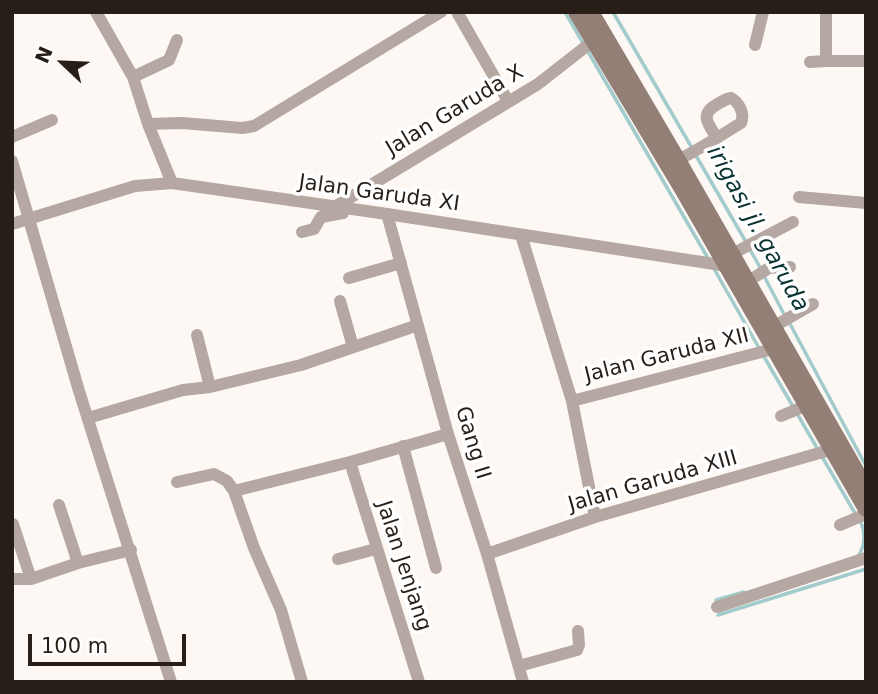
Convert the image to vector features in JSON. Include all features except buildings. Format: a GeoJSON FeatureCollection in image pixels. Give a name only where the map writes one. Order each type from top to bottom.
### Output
{"type":"FeatureCollection","features":[{"type":"Feature","properties":{"kind":"main road"},"geometry":{"type":"LineString","coordinates":[[576,12],[687,187],[738,255],[757,275],[783,320],[866,488]]}},
{"type":"Feature","properties":{"kind":"main road"},"geometry":{"type":"LineString","coordinates":[[591,12],[688,155],[687,187]]}},
{"type":"Feature","properties":{"kind":"main road"},"geometry":{"type":"LineString","coordinates":[[738,255],[773,349],[866,512]]}},
{"type":"Feature","properties":{"kind":"street"},"geometry":{"type":"LineString","coordinates":[[96,12],[133,77],[148,124],[172,183]]}},
{"type":"Feature","properties":{"kind":"street"},"geometry":{"type":"LineString","coordinates":[[148,124],[254,127],[441,12]]}},
{"type":"Feature","properties":{"kind":"street"},"geometry":{"type":"LineString","coordinates":[[457,12],[508,101]]}},
{"type":"Feature","properties":{"kind":"street"},"geometry":{"type":"LineString","coordinates":[[755,46],[763,12]]}},
{"type":"Feature","properties":{"kind":"street"},"geometry":{"type":"LineString","coordinates":[[826,12],[826,61]]}},
{"type":"Feature","properties":{"kind":"street"},"geometry":{"type":"LineString","coordinates":[[133,77],[169,60],[177,40]]}},
{"type":"Feature","properties":{"kind":"street","name":"Jalan Garuda X"},"geometry":{"type":"LineString","coordinates":[[333,208],[548,77],[593,41]]}},
{"type":"Feature","properties":{"kind":"street"},"geometry":{"type":"LineString","coordinates":[[810,62],[866,61]]}},
{"type":"Feature","properties":{"kind":"street"},"geometry":{"type":"LineString","coordinates":[[12,137],[52,120]]}},
{"type":"Feature","properties":{"kind":"street"},"geometry":{"type":"LineString","coordinates":[[688,155],[717,138]]}},
{"type":"Feature","properties":{"kind":"street"},"geometry":{"type":"LineString","coordinates":[[12,161],[88,418],[171,682]]}},
{"type":"Feature","properties":{"kind":"street","name":"Jalan Garuda XI"},"geometry":{"type":"LineString","coordinates":[[12,224],[135,186],[172,183],[521,235],[738,255]]}},
{"type":"Feature","properties":{"kind":"street"},"geometry":{"type":"LineString","coordinates":[[799,197],[866,203]]}},
{"type":"Feature","properties":{"kind":"street"},"geometry":{"type":"LineString","coordinates":[[302,232],[314,229],[321,217],[358,209]]}},
{"type":"Feature","properties":{"kind":"street","name":"Gang II"},"geometry":{"type":"LineString","coordinates":[[387,214],[448,434],[487,554],[523,682]]}},
{"type":"Feature","properties":{"kind":"street"},"geometry":{"type":"LineString","coordinates":[[738,255],[793,222]]}},
{"type":"Feature","properties":{"kind":"street"},"geometry":{"type":"LineString","coordinates":[[521,235],[572,401],[595,517]]}},
{"type":"Feature","properties":{"kind":"street"},"geometry":{"type":"LineString","coordinates":[[349,278],[401,263]]}},
{"type":"Feature","properties":{"kind":"street"},"geometry":{"type":"LineString","coordinates":[[757,275],[773,267],[790,267]]}},
{"type":"Feature","properties":{"kind":"street"},"geometry":{"type":"LineString","coordinates":[[340,301],[353,347]]}},
{"type":"Feature","properties":{"kind":"street"},"geometry":{"type":"LineString","coordinates":[[783,320],[813,304]]}},
{"type":"Feature","properties":{"kind":"street"},"geometry":{"type":"LineString","coordinates":[[88,418],[183,390],[210,387],[300,365],[418,325]]}},
{"type":"Feature","properties":{"kind":"street"},"geometry":{"type":"LineString","coordinates":[[197,335],[210,387]]}},
{"type":"Feature","properties":{"kind":"street","name":"Jalan Garuda XII"},"geometry":{"type":"LineString","coordinates":[[572,401],[773,349]]}},
{"type":"Feature","properties":{"kind":"street"},"geometry":{"type":"LineString","coordinates":[[781,416],[805,406]]}},
{"type":"Feature","properties":{"kind":"street"},"geometry":{"type":"LineString","coordinates":[[234,491],[448,434]]}},
{"type":"Feature","properties":{"kind":"street"},"geometry":{"type":"LineString","coordinates":[[403,446],[436,568]]}},
{"type":"Feature","properties":{"kind":"street","name":"Jalan Garuda XIII"},"geometry":{"type":"LineString","coordinates":[[487,554],[595,517],[830,450]]}},
{"type":"Feature","properties":{"kind":"street","name":"Jalan Jenjang"},"geometry":{"type":"LineString","coordinates":[[350,462],[419,682]]}},
{"type":"Feature","properties":{"kind":"street"},"geometry":{"type":"LineString","coordinates":[[177,482],[214,474],[227,481],[234,491],[254,548],[281,610],[302,682]]}},
{"type":"Feature","properties":{"kind":"street"},"geometry":{"type":"LineString","coordinates":[[59,505],[78,564]]}},
{"type":"Feature","properties":{"kind":"street"},"geometry":{"type":"LineString","coordinates":[[840,525],[866,512]]}},
{"type":"Feature","properties":{"kind":"street"},"geometry":{"type":"LineString","coordinates":[[13,524],[31,579]]}},
{"type":"Feature","properties":{"kind":"street"},"geometry":{"type":"LineString","coordinates":[[338,559],[376,549]]}},
{"type":"Feature","properties":{"kind":"street"},"geometry":{"type":"LineString","coordinates":[[12,579],[31,579],[131,550]]}},
{"type":"Feature","properties":{"kind":"street"},"geometry":{"type":"LineString","coordinates":[[717,607],[866,558]]}},
{"type":"Feature","properties":{"kind":"street"},"geometry":{"type":"LineString","coordinates":[[519,666],[577,650],[578,631]]}},
{"type":"Feature","properties":{"kind":"waterway"},"geometry":{"type":"LineString","coordinates":[[565,12],[709,260]]}},
{"type":"Feature","properties":{"kind":"waterway","name":"irigasi jl. garuda"},"geometry":{"type":"LineString","coordinates":[[613,12],[692,148]]}},
{"type":"Feature","properties":{"kind":"waterway","name":"irigasi jl. garuda"},"geometry":{"type":"LineString","coordinates":[[695,154],[746,242]]}},
{"type":"Feature","properties":{"kind":"waterway","name":"irigasi jl. garuda"},"geometry":{"type":"LineString","coordinates":[[749,248],[761,269]]}},
{"type":"Feature","properties":{"kind":"waterway"},"geometry":{"type":"LineString","coordinates":[[713,267],[759,348]]}},
{"type":"Feature","properties":{"kind":"waterway","name":"irigasi jl. garuda"},"geometry":{"type":"LineString","coordinates":[[764,276],[785,316]]}},
{"type":"Feature","properties":{"kind":"waterway","name":"irigasi jl. garuda"},"geometry":{"type":"LineString","coordinates":[[789,322],[866,466]]}},
{"type":"Feature","properties":{"kind":"waterway"},"geometry":{"type":"LineString","coordinates":[[763,355],[856,515]]}},
{"type":"Feature","properties":{"kind":"waterway"},"geometry":{"type":"LineString","coordinates":[[858,556],[864,539],[860,521]]}},
{"type":"Feature","properties":{"kind":"waterway"},"geometry":{"type":"LineString","coordinates":[[718,615],[866,569]]}},
{"type":"Feature","properties":{"kind":"waterway"},"geometry":{"type":"LineString","coordinates":[[716,600],[744,592]]}}]}
